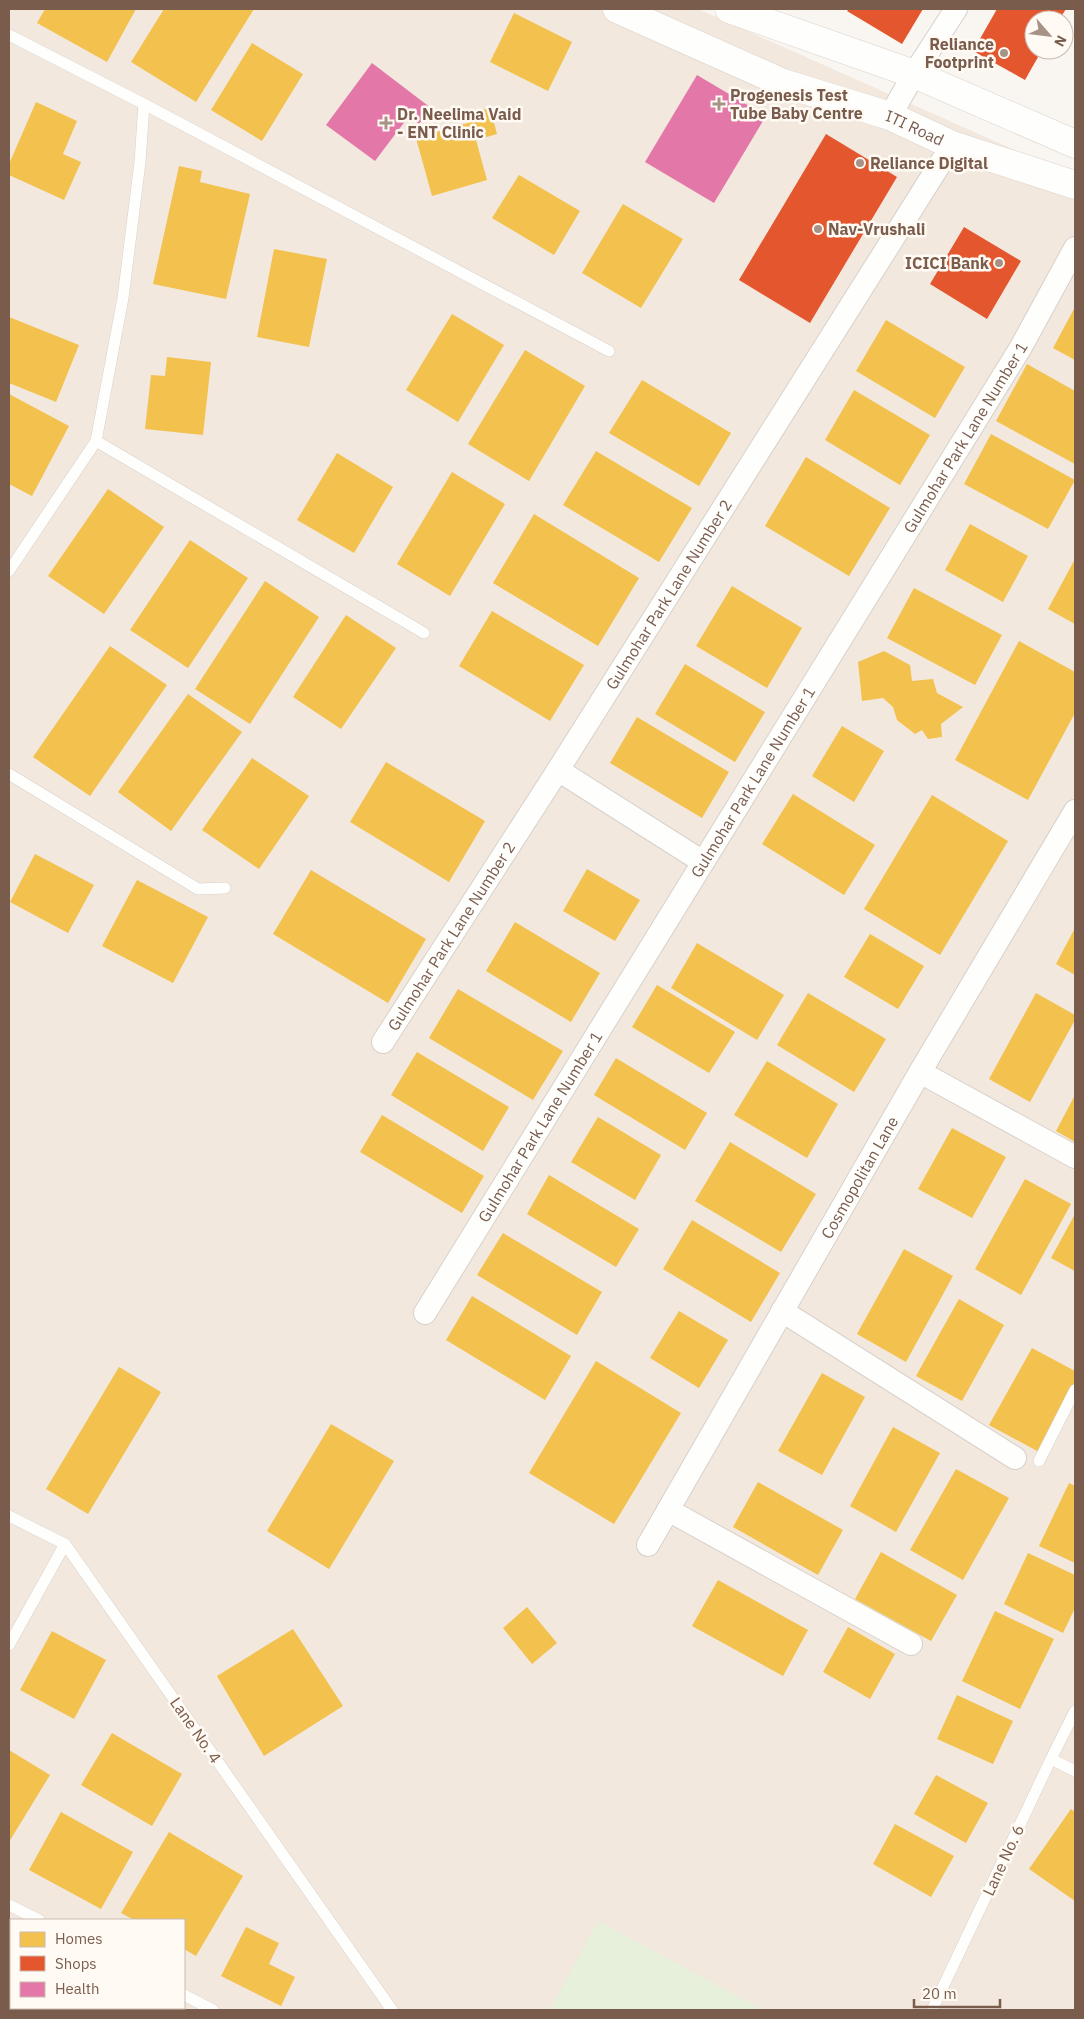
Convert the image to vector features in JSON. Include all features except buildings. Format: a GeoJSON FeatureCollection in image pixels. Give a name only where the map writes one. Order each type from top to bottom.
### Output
{"type":"FeatureCollection","features":[{"type":"Feature","properties":{"kind":"main road","name":"ITI Road"},"geometry":{"type":"LineString","coordinates":[[617,9],[783,82],[890,116],[952,145],[1075,184]]}},
{"type":"Feature","properties":{"kind":"main road"},"geometry":{"type":"LineString","coordinates":[[729,9],[914,74],[1075,144]]}},
{"type":"Feature","properties":{"kind":"street"},"geometry":{"type":"LineString","coordinates":[[890,116],[914,74],[956,9]]}},
{"type":"Feature","properties":{"kind":"street","name":"Gulmohar Park Lane Number 2"},"geometry":{"type":"LineString","coordinates":[[383,1042],[558,770],[952,145]]}},
{"type":"Feature","properties":{"kind":"street","name":"Gulmohar Park Lane Number 1"},"geometry":{"type":"LineString","coordinates":[[425,1313],[1016,355],[1075,248]]}},
{"type":"Feature","properties":{"kind":"street"},"geometry":{"type":"LineString","coordinates":[[558,770],[703,862]]}},
{"type":"Feature","properties":{"kind":"street","name":"Cosmopolitan Lane"},"geometry":{"type":"LineString","coordinates":[[648,1545],[920,1072],[1069,836],[1075,811]]}},
{"type":"Feature","properties":{"kind":"street"},"geometry":{"type":"LineString","coordinates":[[920,1072],[1075,1157]]}},
{"type":"Feature","properties":{"kind":"street"},"geometry":{"type":"LineString","coordinates":[[782,1311],[1015,1458]]}},
{"type":"Feature","properties":{"kind":"street"},"geometry":{"type":"LineString","coordinates":[[668,1510],[911,1644]]}},
{"type":"Feature","properties":{"kind":"lane"},"geometry":{"type":"LineString","coordinates":[[9,35],[144,104],[609,351]]}},
{"type":"Feature","properties":{"kind":"lane"},"geometry":{"type":"LineString","coordinates":[[9,571],[96,441],[123,298],[140,162],[144,104]]}},
{"type":"Feature","properties":{"kind":"lane"},"geometry":{"type":"LineString","coordinates":[[96,441],[424,633]]}},
{"type":"Feature","properties":{"kind":"lane"},"geometry":{"type":"LineString","coordinates":[[9,774],[198,889],[225,888]]}},
{"type":"Feature","properties":{"kind":"lane"},"geometry":{"type":"LineString","coordinates":[[1039,1461],[1075,1390]]}},
{"type":"Feature","properties":{"kind":"lane"},"geometry":{"type":"LineString","coordinates":[[9,1516],[65,1544],[9,1645]]}},
{"type":"Feature","properties":{"kind":"lane","name":"Lane No. 4"},"geometry":{"type":"LineString","coordinates":[[65,1544],[392,2010]]}},
{"type":"Feature","properties":{"kind":"lane","name":"Lane No. 6"},"geometry":{"type":"LineString","coordinates":[[932,2010],[1075,1711]]}},
{"type":"Feature","properties":{"kind":"lane"},"geometry":{"type":"LineString","coordinates":[[1051,1759],[1075,1771]]}},
{"type":"Feature","properties":{"kind":"lane"},"geometry":{"type":"LineString","coordinates":[[9,1905],[36,1919]]}},
{"type":"Feature","properties":{"kind":"lane"},"geometry":{"type":"LineString","coordinates":[[185,1996],[213,2010]]}},
{"type":"Feature","properties":{"kind":"shaded area"},"geometry":{"type":"Polygon","coordinates":[[[9,9],[698,9],[1075,177],[1075,2010],[9,2010],[9,9]]]}},
{"type":"Feature","properties":{"kind":"green space"},"geometry":{"type":"Polygon","coordinates":[[[598,1921],[763,2010],[550,2010],[598,1921]]]}},
{"type":"Feature","properties":{"kind":"place","name":"Reliance Footprint"},"geometry":{"type":"Point","coordinates":[1004,53]}},
{"type":"Feature","properties":{"kind":"place","name":"Progenesis Test Tube Baby Centre"},"geometry":{"type":"Point","coordinates":[719,104]}},
{"type":"Feature","properties":{"kind":"place","name":"Dr. Neelima Vaid - ENT Clinic"},"geometry":{"type":"Point","coordinates":[386,123]}},
{"type":"Feature","properties":{"kind":"place","name":"Reliance Digital"},"geometry":{"type":"Point","coordinates":[860,163]}},
{"type":"Feature","properties":{"kind":"place","name":"Nav-Vrushali"},"geometry":{"type":"Point","coordinates":[818,229]}},
{"type":"Feature","properties":{"kind":"place","name":"ICICI Bank"},"geometry":{"type":"Point","coordinates":[999,263]}}]}
